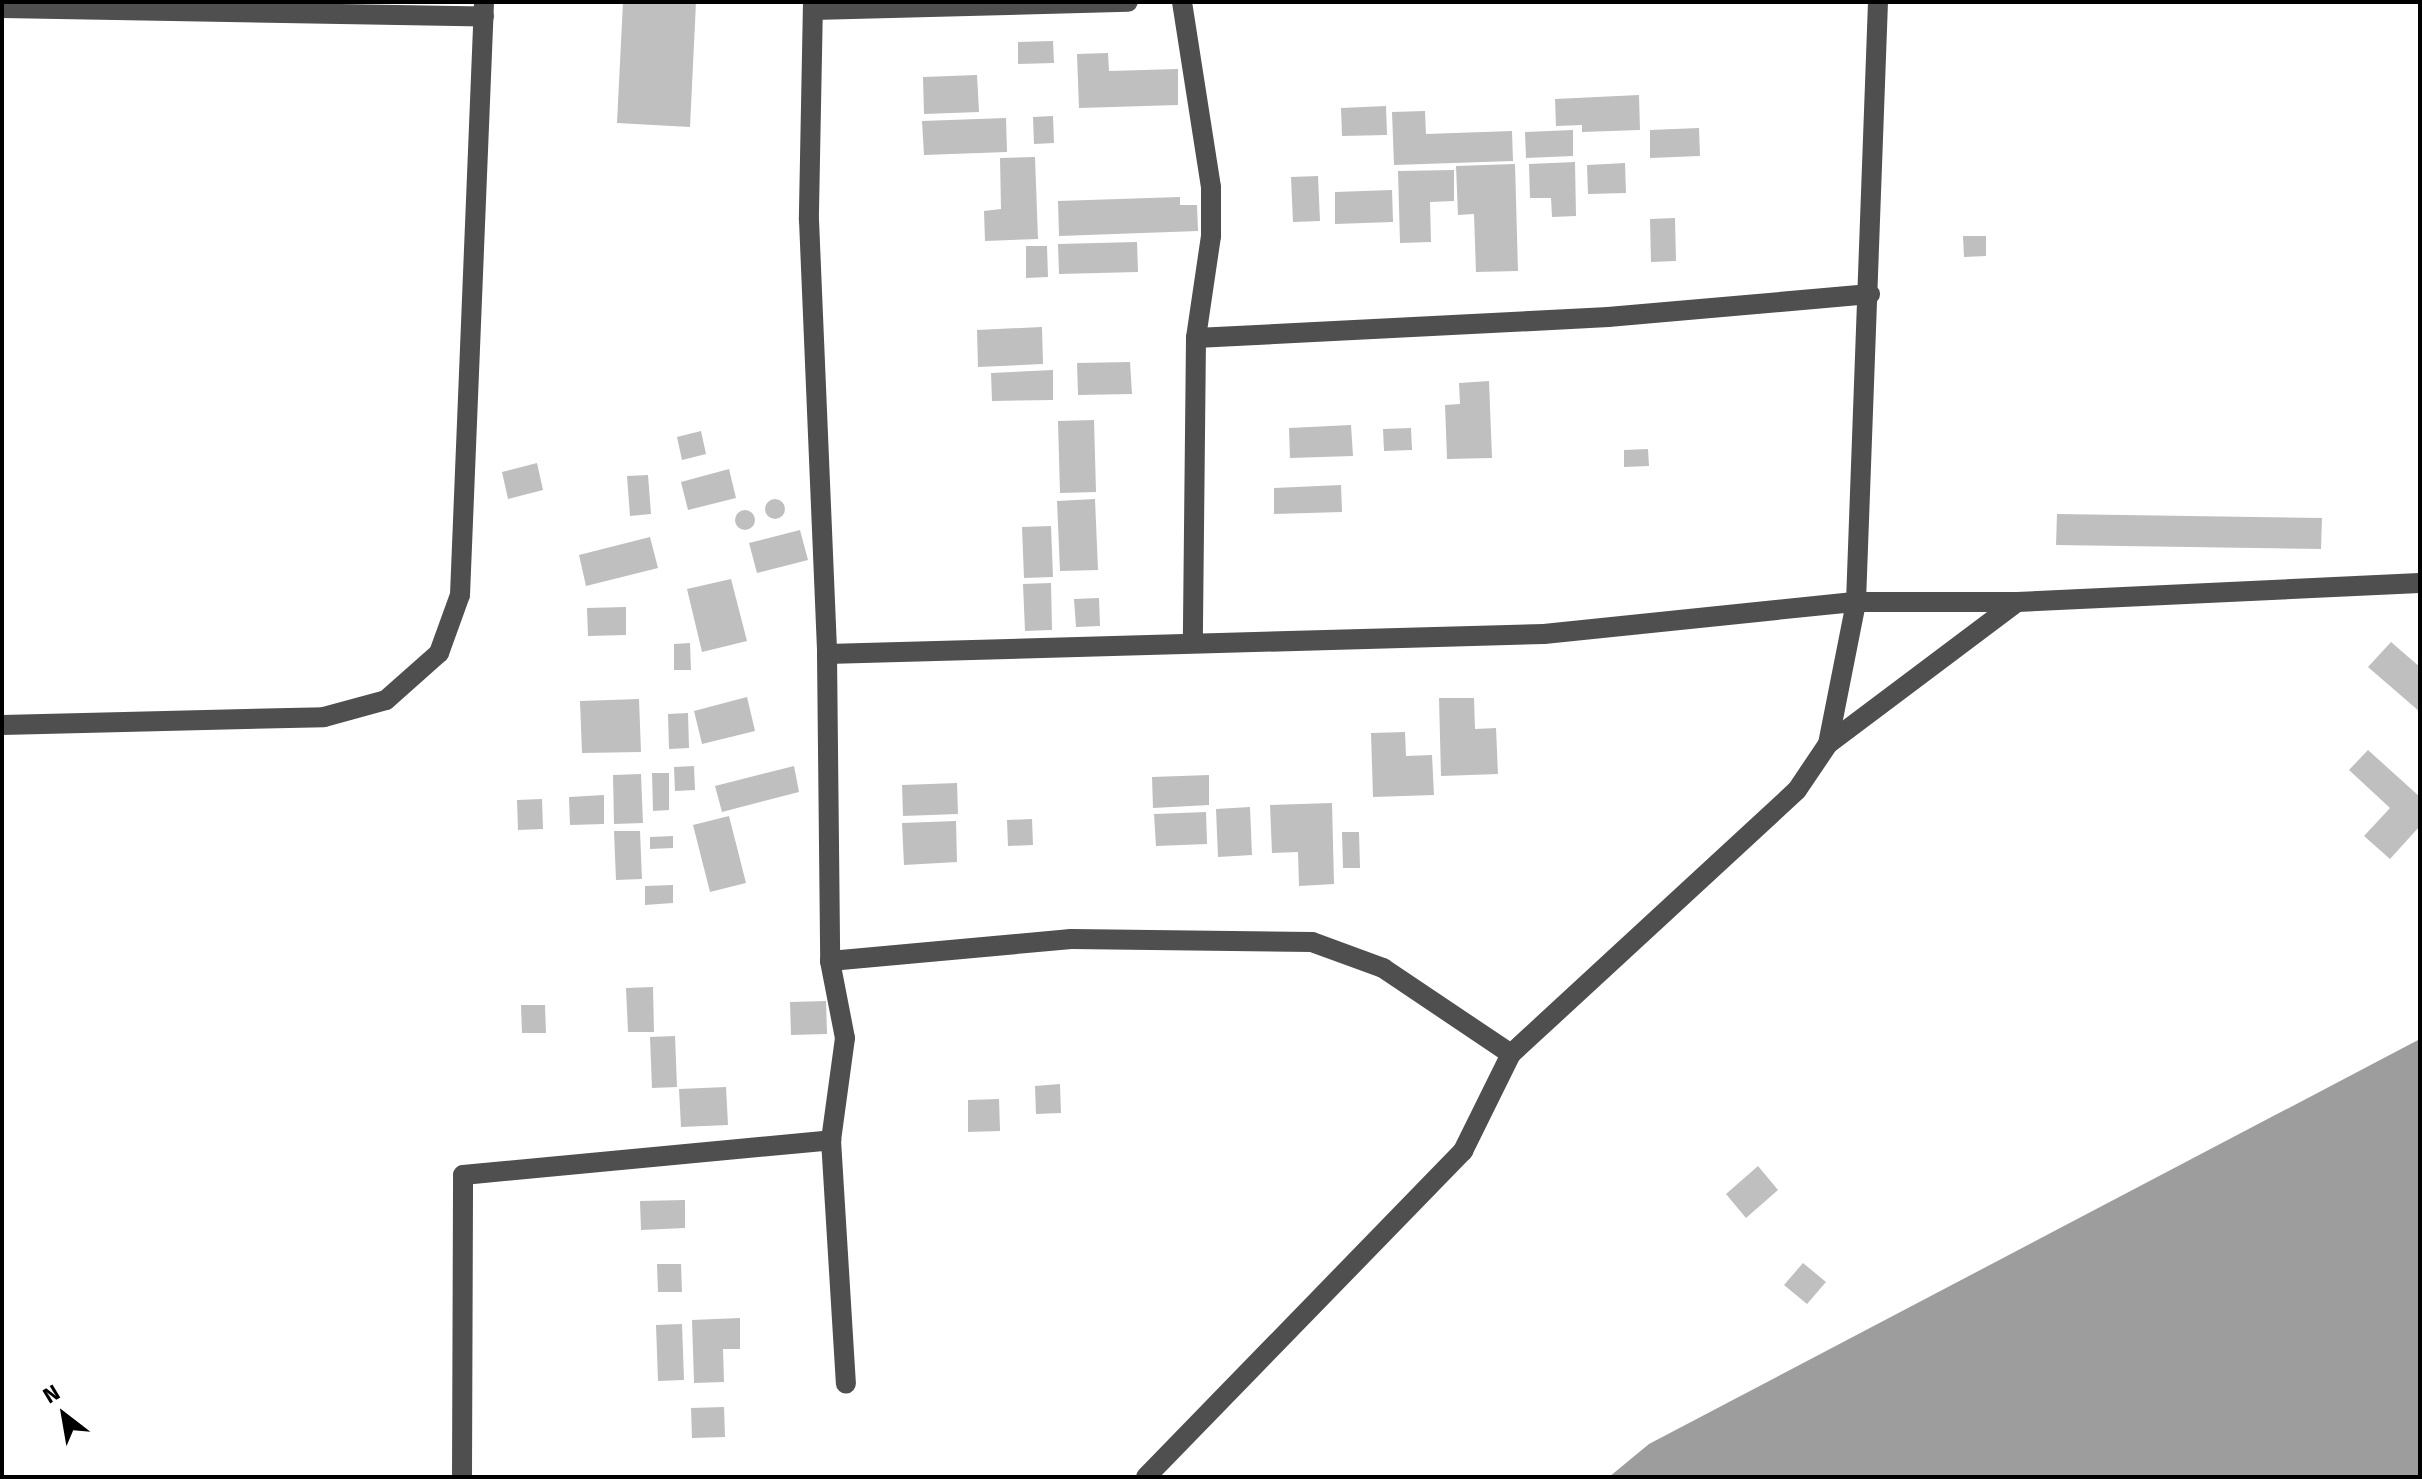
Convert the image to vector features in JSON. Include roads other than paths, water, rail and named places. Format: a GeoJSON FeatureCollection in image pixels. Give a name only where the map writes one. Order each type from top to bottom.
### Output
{"type":"FeatureCollection","features":[{"type":"Feature","properties":{"kind":"street"},"geometry":{"type":"LineString","coordinates":[[846,1384],[831,1140],[845,1038],[830,961],[827,654],[809,220],[813,6],[1128,2]]}},
{"type":"Feature","properties":{"kind":"street"},"geometry":{"type":"LineString","coordinates":[[1182,2],[1211,187],[1211,236],[1196,338],[1193,642]]}},
{"type":"Feature","properties":{"kind":"street"},"geometry":{"type":"LineString","coordinates":[[1828,744],[1856,602],[1870,294],[1878,2]]}},
{"type":"Feature","properties":{"kind":"street"},"geometry":{"type":"LineString","coordinates":[[2,8],[484,9],[460,595],[439,653],[386,700],[324,717],[2,725]]}},
{"type":"Feature","properties":{"kind":"street"},"geometry":{"type":"LineString","coordinates":[[1196,338],[1608,317],[1870,294]]}},
{"type":"Feature","properties":{"kind":"street"},"geometry":{"type":"LineString","coordinates":[[827,654],[1544,634],[1856,602],[2017,602],[2420,583]]}},
{"type":"Feature","properties":{"kind":"street"},"geometry":{"type":"LineString","coordinates":[[1146,1477],[1463,1151],[1511,1054],[1797,790],[1828,744],[2017,602]]}},
{"type":"Feature","properties":{"kind":"street"},"geometry":{"type":"LineString","coordinates":[[830,961],[1071,939],[1312,942],[1383,968],[1511,1054]]}},
{"type":"Feature","properties":{"kind":"street"},"geometry":{"type":"LineString","coordinates":[[462,1477],[463,1175],[831,1140]]}}]}
